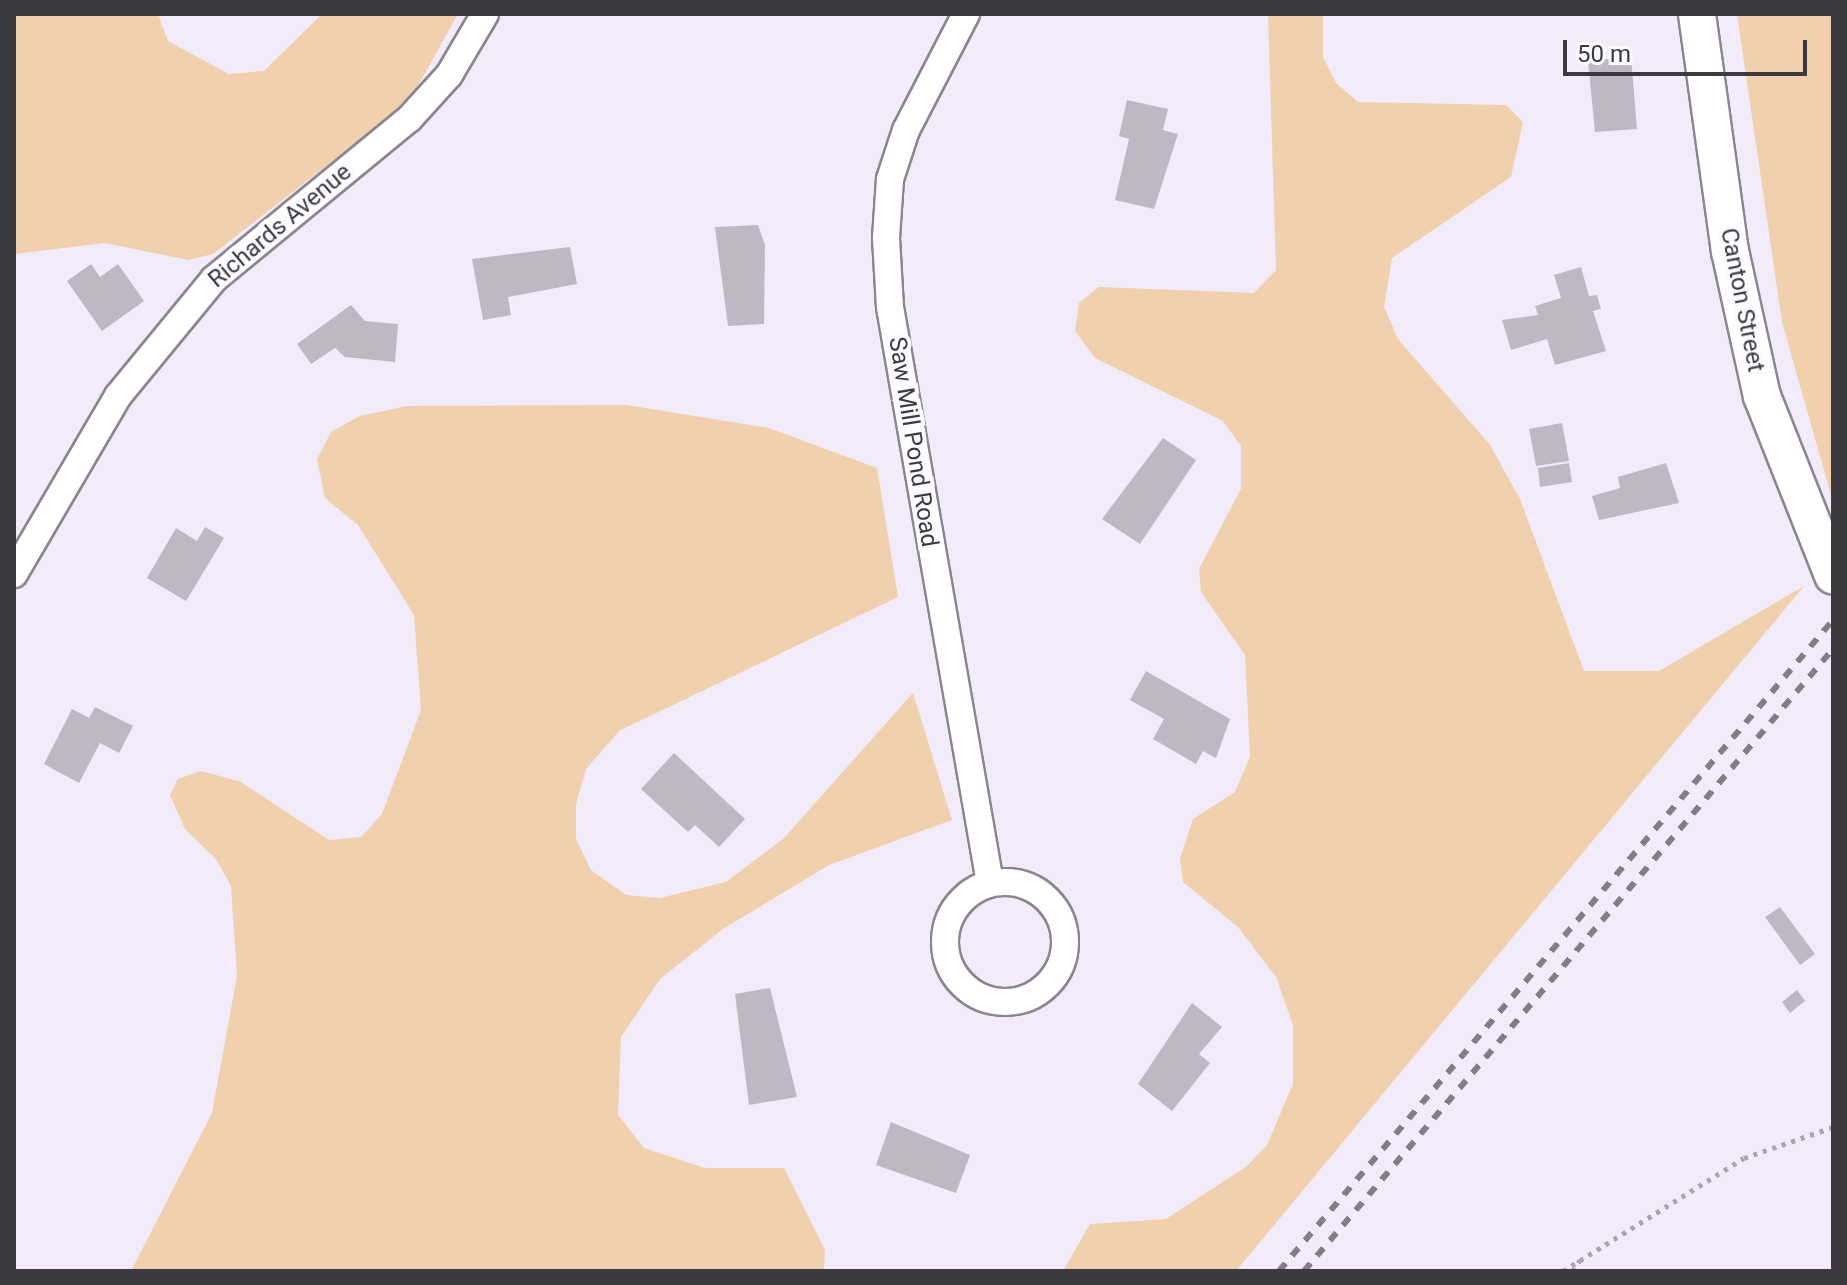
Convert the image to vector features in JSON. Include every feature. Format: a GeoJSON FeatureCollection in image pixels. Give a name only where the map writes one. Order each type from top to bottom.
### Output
{"type":"FeatureCollection","features":[{"type":"Feature","properties":{"kind":"street","name":"Richards Avenue"},"geometry":{"type":"LineString","coordinates":[[14,574],[118,396],[214,279],[409,119],[449,75],[485,14]]}},
{"type":"Feature","properties":{"kind":"street","name":"Saw Mill Pond Road"},"geometry":{"type":"LineString","coordinates":[[966,14],[906,130],[890,179],[886,238],[890,307],[990,883]]}},
{"type":"Feature","properties":{"kind":"street","name":"Canton Street"},"geometry":{"type":"LineString","coordinates":[[1697,14],[1730,251],[1762,396],[1833,575]]}},
{"type":"Feature","properties":{"kind":"street"},"geometry":{"type":"LineString","coordinates":[[990,883],[1022,884],[1051,902],[1062,921],[1066,944],[1051,982],[1011,1002],[971,992],[945,951],[958,903],[990,883]]}},
{"type":"Feature","properties":{"kind":"path"},"geometry":{"type":"LineString","coordinates":[[1563,1271],[1585,1253],[1744,1158],[1833,1127]]}},
{"type":"Feature","properties":{"kind":"path"},"geometry":{"type":"LineString","coordinates":[[1573,1271],[1585,1253]]}},
{"type":"Feature","properties":{"kind":"shaded area"},"geometry":{"type":"Polygon","coordinates":[[[14,14],[158,14],[168,41],[229,74],[264,71],[322,14],[458,14],[415,91],[379,125],[213,254],[188,260],[105,243],[14,254],[14,14]]]}},
{"type":"Feature","properties":{"kind":"shaded area"},"geometry":{"type":"Polygon","coordinates":[[[1268,14],[1323,14],[1323,57],[1336,83],[1358,102],[1506,105],[1523,122],[1511,177],[1392,258],[1384,307],[1398,339],[1490,445],[1520,499],[1584,671],[1659,671],[1804,586],[1236,1271],[1063,1271],[1090,1224],[1166,1219],[1247,1166],[1267,1145],[1293,1084],[1293,1025],[1276,977],[1238,927],[1183,882],[1180,859],[1193,819],[1235,792],[1250,757],[1245,655],[1201,592],[1199,569],[1241,489],[1241,446],[1223,421],[1095,358],[1075,331],[1079,303],[1099,287],[1254,293],[1276,270],[1268,14]]]}},
{"type":"Feature","properties":{"kind":"shaded area"},"geometry":{"type":"Polygon","coordinates":[[[1737,14],[1833,14],[1833,502],[1782,322],[1737,14]]]}},
{"type":"Feature","properties":{"kind":"shaded area"},"geometry":{"type":"Polygon","coordinates":[[[627,405],[769,428],[877,468],[898,597],[619,731],[586,769],[576,804],[576,839],[591,870],[626,895],[660,898],[726,882],[784,838],[913,693],[952,820],[829,865],[723,929],[660,979],[621,1037],[618,1115],[644,1148],[705,1168],[784,1168],[825,1250],[824,1271],[131,1271],[212,1113],[237,976],[231,886],[216,859],[185,829],[170,795],[178,779],[201,771],[241,782],[329,840],[361,837],[382,814],[421,710],[414,615],[358,525],[325,498],[317,459],[331,432],[360,416],[407,406],[627,405]]]}},
{"type":"Feature","properties":{"kind":"building"},"geometry":{"type":"Polygon","coordinates":[[[1631,57],[1637,129],[1595,132],[1588,61],[1631,57]]]}},
{"type":"Feature","properties":{"kind":"building"},"geometry":{"type":"Polygon","coordinates":[[[1127,100],[1168,109],[1163,130],[1178,134],[1154,209],[1115,200],[1129,139],[1119,136],[1127,100]]]}},
{"type":"Feature","properties":{"kind":"building"},"geometry":{"type":"Polygon","coordinates":[[[758,225],[765,245],[764,324],[728,326],[715,227],[758,225]]]}},
{"type":"Feature","properties":{"kind":"building"},"geometry":{"type":"Polygon","coordinates":[[[570,247],[577,284],[508,297],[511,315],[483,320],[472,259],[570,247]]]}},
{"type":"Feature","properties":{"kind":"building"},"geometry":{"type":"Polygon","coordinates":[[[91,264],[100,277],[118,264],[144,301],[102,331],[67,281],[91,264]]]}},
{"type":"Feature","properties":{"kind":"building"},"geometry":{"type":"Polygon","coordinates":[[[1581,267],[1589,296],[1597,295],[1601,309],[1593,311],[1606,351],[1555,365],[1547,339],[1511,350],[1502,320],[1538,315],[1535,306],[1561,298],[1554,275],[1581,267]]]}},
{"type":"Feature","properties":{"kind":"building"},"geometry":{"type":"Polygon","coordinates":[[[351,305],[365,321],[398,324],[395,362],[345,357],[335,348],[311,364],[297,344],[351,305]]]}},
{"type":"Feature","properties":{"kind":"building"},"geometry":{"type":"Polygon","coordinates":[[[1562,423],[1569,461],[1536,466],[1529,429],[1562,423]]]}},
{"type":"Feature","properties":{"kind":"building"},"geometry":{"type":"Polygon","coordinates":[[[1163,438],[1196,460],[1140,544],[1102,519],[1163,438]]]}},
{"type":"Feature","properties":{"kind":"building"},"geometry":{"type":"Polygon","coordinates":[[[1569,463],[1572,482],[1540,487],[1538,468],[1569,463]]]}},
{"type":"Feature","properties":{"kind":"building"},"geometry":{"type":"Polygon","coordinates":[[[1666,463],[1679,503],[1599,520],[1592,496],[1620,488],[1618,477],[1666,463]]]}},
{"type":"Feature","properties":{"kind":"building"},"geometry":{"type":"Polygon","coordinates":[[[205,527],[224,538],[186,601],[147,578],[176,528],[197,541],[205,527]]]}},
{"type":"Feature","properties":{"kind":"building"},"geometry":{"type":"Polygon","coordinates":[[[1146,671],[1230,719],[1216,758],[1203,751],[1196,764],[1153,739],[1164,719],[1130,700],[1146,671]]]}},
{"type":"Feature","properties":{"kind":"building"},"geometry":{"type":"Polygon","coordinates":[[[95,707],[133,726],[119,753],[100,743],[79,783],[44,764],[72,709],[89,718],[95,707]]]}},
{"type":"Feature","properties":{"kind":"building"},"geometry":{"type":"Polygon","coordinates":[[[674,753],[745,819],[719,847],[695,825],[688,832],[641,789],[674,753]]]}},
{"type":"Feature","properties":{"kind":"building"},"geometry":{"type":"Polygon","coordinates":[[[1780,907],[1815,954],[1800,965],[1765,917],[1780,907]]]}},
{"type":"Feature","properties":{"kind":"building"},"geometry":{"type":"Polygon","coordinates":[[[770,988],[797,1097],[749,1105],[735,994],[770,988]]]}},
{"type":"Feature","properties":{"kind":"building"},"geometry":{"type":"Polygon","coordinates":[[[1797,990],[1805,1001],[1790,1013],[1782,1002],[1797,990]]]}},
{"type":"Feature","properties":{"kind":"building"},"geometry":{"type":"Polygon","coordinates":[[[1192,1003],[1222,1027],[1199,1054],[1210,1063],[1172,1111],[1138,1084],[1192,1003]]]}},
{"type":"Feature","properties":{"kind":"building"},"geometry":{"type":"Polygon","coordinates":[[[891,1122],[970,1155],[956,1193],[876,1165],[891,1122]]]}},
{"type":"Feature","properties":{"kind":"railway"},"geometry":{"type":"LineString","coordinates":[[1279,1271],[1833,620]]}},
{"type":"Feature","properties":{"kind":"railway"},"geometry":{"type":"LineString","coordinates":[[1304,1271],[1833,649]]}}]}
